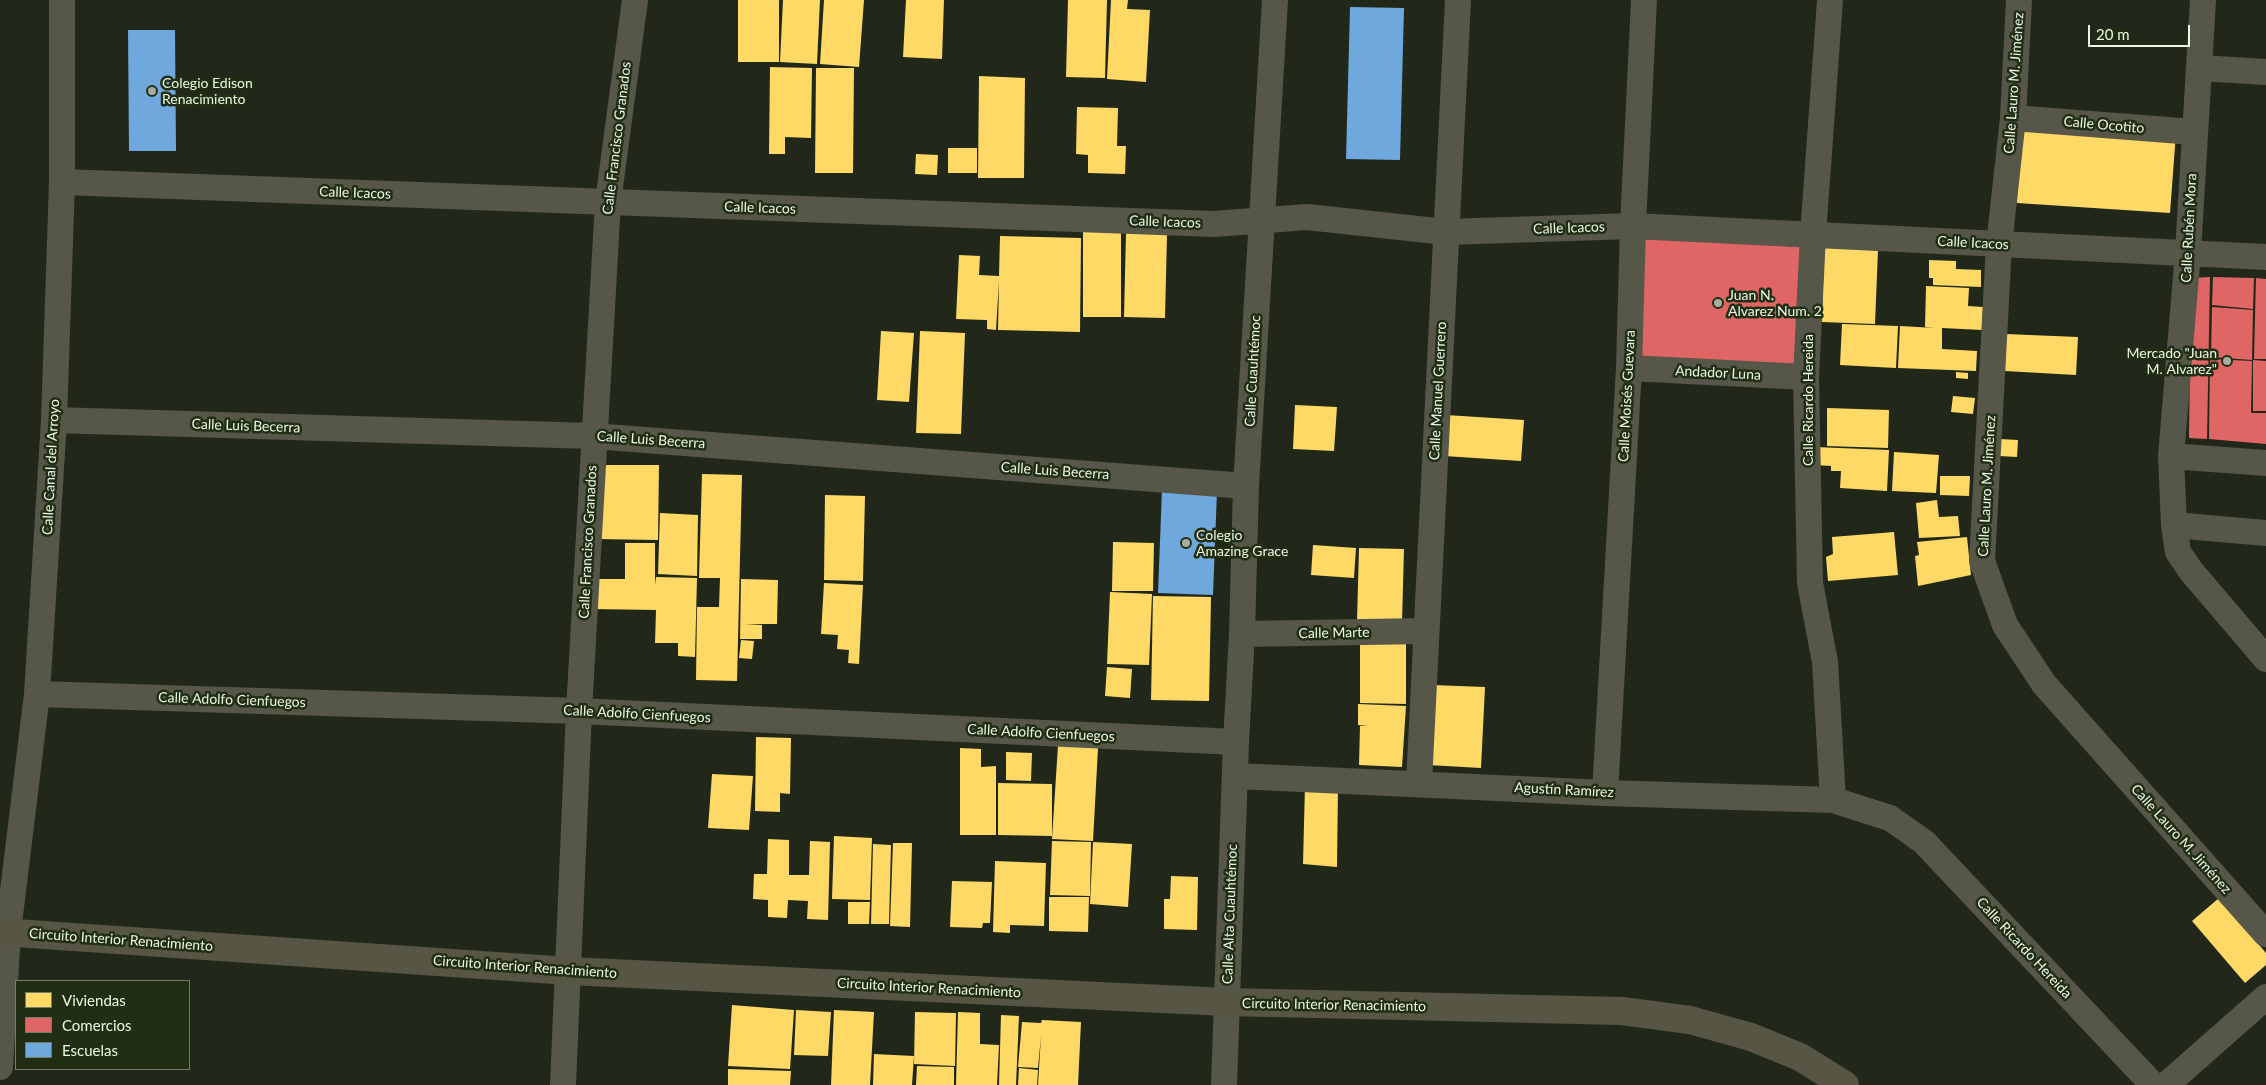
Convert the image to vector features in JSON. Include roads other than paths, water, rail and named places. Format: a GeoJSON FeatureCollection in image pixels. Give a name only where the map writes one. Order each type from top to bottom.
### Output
{"type":"FeatureCollection","features":[{"type":"Feature","properties":{"kind":"main road","name":"Circuito Interior Renacimiento"},"geometry":{"type":"LineString","coordinates":[[4,932],[568,971],[1227,1002],[1622,1011],[1690,1020],[1751,1037],[1800,1058],[1845,1085]]}},
{"type":"Feature","properties":{"kind":"street","name":"Calle Canal del Arroyo"},"geometry":{"type":"LineString","coordinates":[[0,1067],[4,932],[38,694],[54,420],[62,182],[62,0]]}},
{"type":"Feature","properties":{"kind":"street","name":"Calle Francisco Granados"},"geometry":{"type":"LineString","coordinates":[[563,1085],[593,436],[608,202],[635,0]]}},
{"type":"Feature","properties":{"kind":"street","name":"Calle Cuauhtémoc"},"geometry":{"type":"LineString","coordinates":[[1236,742],[1242,634],[1246,486],[1275,0]]}},
{"type":"Feature","properties":{"kind":"street","name":"Calle Manuel Guerrero"},"geometry":{"type":"LineString","coordinates":[[1419,783],[1425,632],[1458,0]]}},
{"type":"Feature","properties":{"kind":"street","name":"Calle Moisés Guevara"},"geometry":{"type":"LineString","coordinates":[[1606,793],[1629,368],[1633,226],[1644,0]]}},
{"type":"Feature","properties":{"kind":"street","name":"Calle Ricardo Hereida"},"geometry":{"type":"LineString","coordinates":[[1830,0],[1813,235],[1806,377],[1810,583],[1825,662],[1833,800]]}},
{"type":"Feature","properties":{"kind":"street","name":"Calle Lauro M. Jiménez"},"geometry":{"type":"LineString","coordinates":[[2019,0],[2013,118],[2000,245],[1982,560],[2005,624],[2044,684],[2266,934]]}},
{"type":"Feature","properties":{"kind":"street","name":"Calle Rubén Mora"},"geometry":{"type":"LineString","coordinates":[[2203,0],[2188,252],[2172,456],[2174,525],[2178,552],[2266,659]]}},
{"type":"Feature","properties":{"kind":"street"},"geometry":{"type":"LineString","coordinates":[[2200,68],[2266,72]]}},
{"type":"Feature","properties":{"kind":"street","name":"Calle Ocotito"},"geometry":{"type":"LineString","coordinates":[[2013,118],[2194,132]]}},
{"type":"Feature","properties":{"kind":"street","name":"Calle Icacos"},"geometry":{"type":"LineString","coordinates":[[62,182],[1214,224],[1307,217],[1446,232],[1633,226],[2266,257]]}},
{"type":"Feature","properties":{"kind":"street","name":"Andador Luna"},"geometry":{"type":"LineString","coordinates":[[1629,368],[1806,377]]}},
{"type":"Feature","properties":{"kind":"street","name":"Calle Luis Becerra"},"geometry":{"type":"LineString","coordinates":[[54,420],[593,436],[1246,486]]}},
{"type":"Feature","properties":{"kind":"street"},"geometry":{"type":"LineString","coordinates":[[2172,456],[2266,463]]}},
{"type":"Feature","properties":{"kind":"street"},"geometry":{"type":"LineString","coordinates":[[2174,525],[2266,533]]}},
{"type":"Feature","properties":{"kind":"street","name":"Calle Marte"},"geometry":{"type":"LineString","coordinates":[[1242,634],[1425,632]]}},
{"type":"Feature","properties":{"kind":"street","name":"Calle Adolfo Cienfuegos"},"geometry":{"type":"LineString","coordinates":[[38,694],[579,711],[1236,742]]}},
{"type":"Feature","properties":{"kind":"street","name":"Calle Alta Cuauhtémoc"},"geometry":{"type":"LineString","coordinates":[[1224,1085],[1236,742]]}},
{"type":"Feature","properties":{"kind":"street","name":"Agustín Ramírez"},"geometry":{"type":"LineString","coordinates":[[1236,776],[1606,793],[1833,800],[1890,818]]}},
{"type":"Feature","properties":{"kind":"street","name":"Calle Ricardo Hereida"},"geometry":{"type":"LineString","coordinates":[[1890,818],[1924,842],[2153,1085]]}},
{"type":"Feature","properties":{"kind":"street"},"geometry":{"type":"LineString","coordinates":[[2166,1085],[2266,997]]}},
{"type":"Feature","properties":{"kind":"place","name":"Colegio Edison Renacimiento"},"geometry":{"type":"Point","coordinates":[152,91]}},
{"type":"Feature","properties":{"kind":"place","name":"Juan N. Alvarez Num. 2"},"geometry":{"type":"Point","coordinates":[1718,303]}},
{"type":"Feature","properties":{"kind":"place","name":"Mercado \"Juan M. Alvarez\""},"geometry":{"type":"Point","coordinates":[2227,361]}},
{"type":"Feature","properties":{"kind":"place","name":"Colegio Amazing Grace"},"geometry":{"type":"Point","coordinates":[1186,543]}}]}
